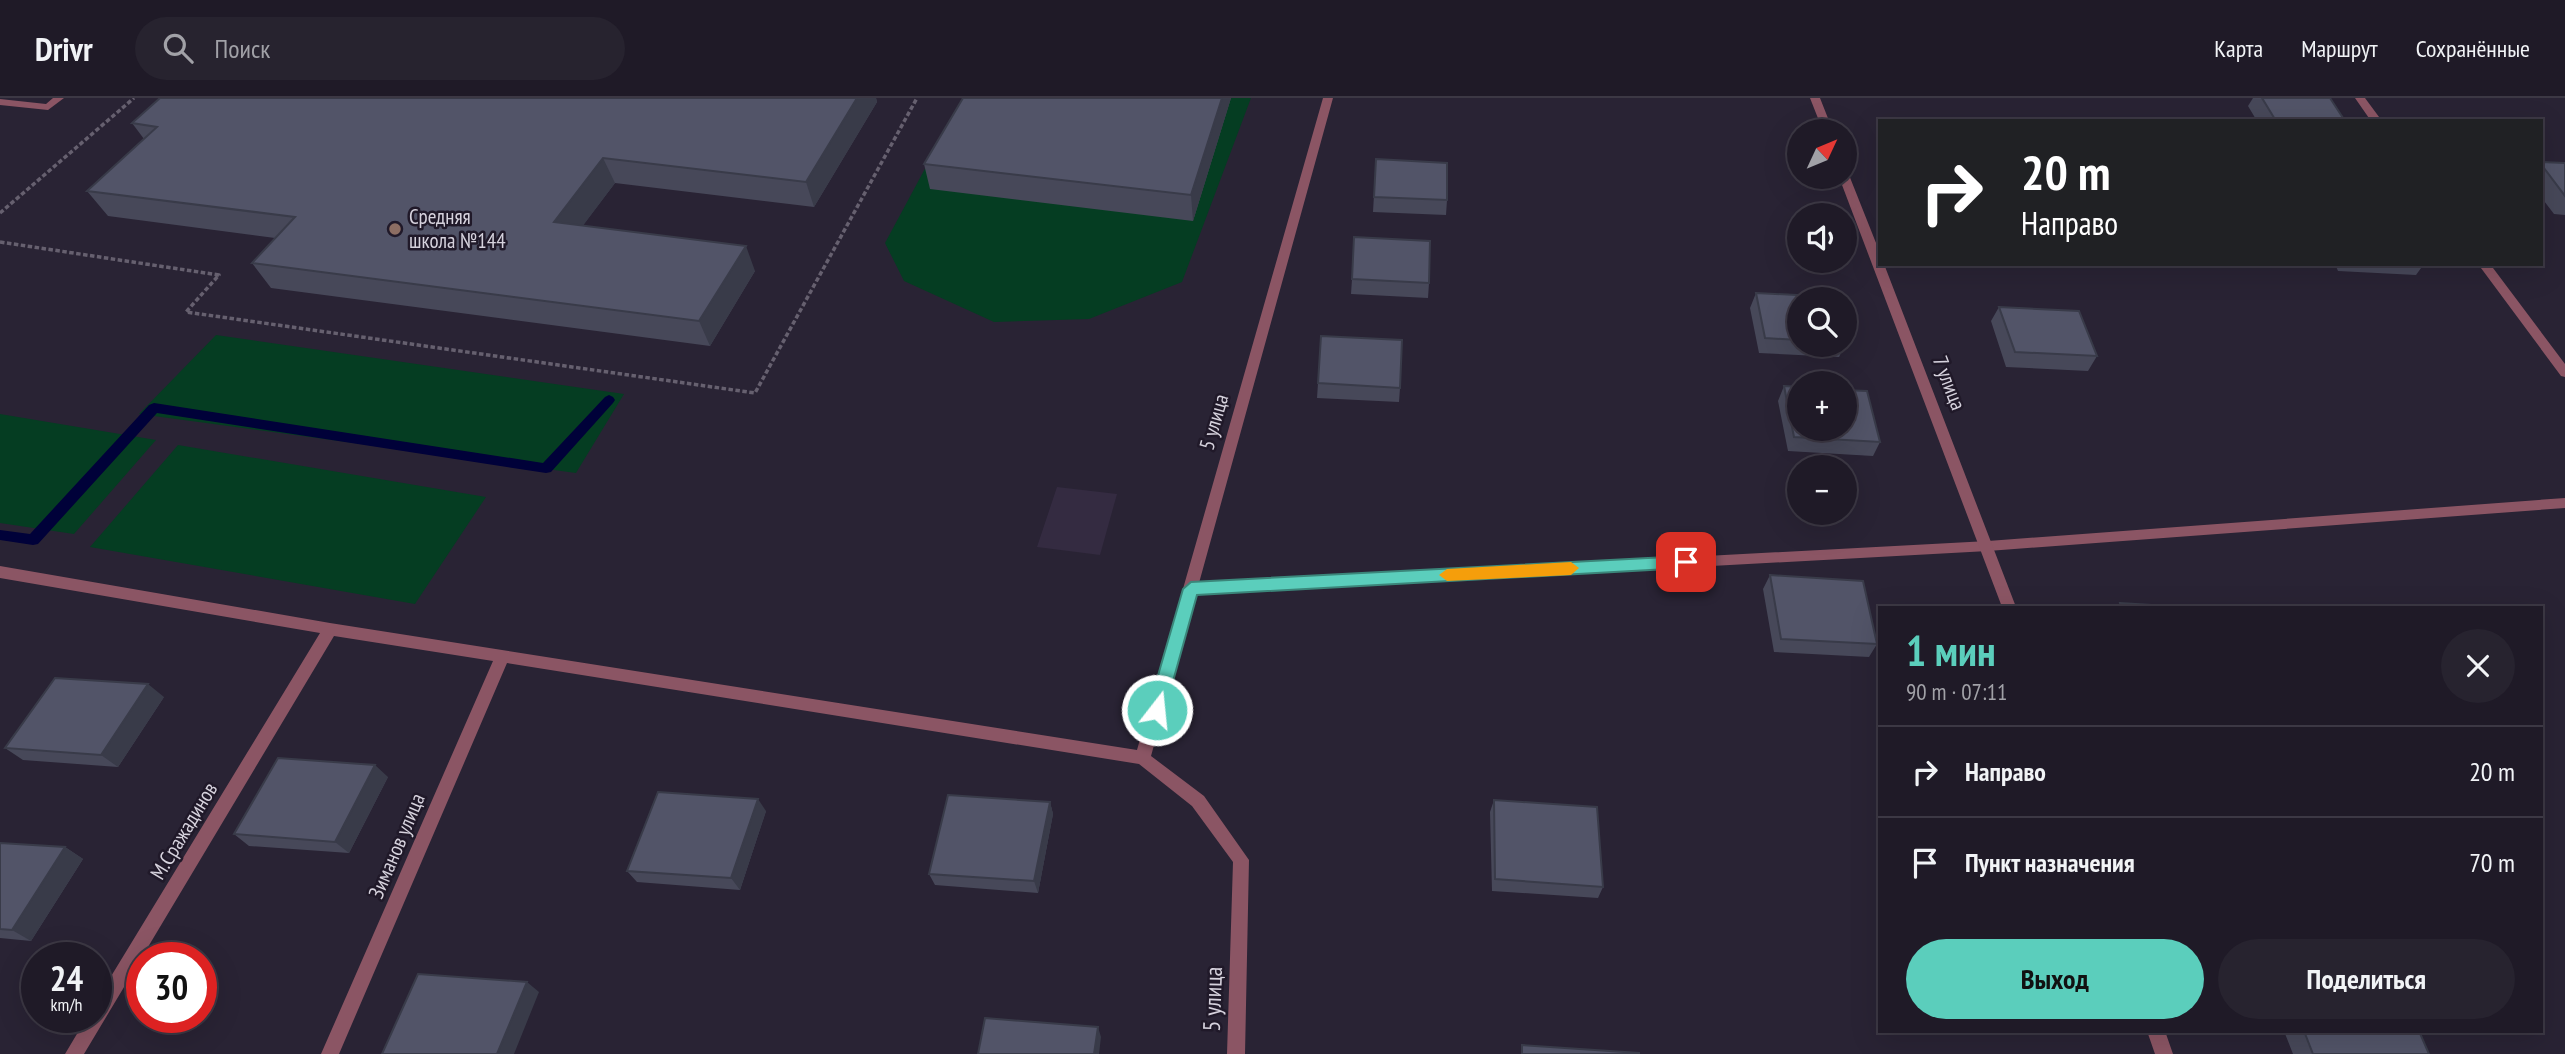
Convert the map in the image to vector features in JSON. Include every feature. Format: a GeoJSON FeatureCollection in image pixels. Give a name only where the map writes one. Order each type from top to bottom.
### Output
{"type":"FeatureCollection","features":[{"type":"Feature","properties":{"kind":"street"},"geometry":{"type":"LineString","coordinates":[[0,102],[48,107],[59,98]]}},
{"type":"Feature","properties":{"kind":"street","name":"5 улица"},"geometry":{"type":"LineString","coordinates":[[1236,1054],[1241,860],[1198,801],[1143,758],[1328,98]]}},
{"type":"Feature","properties":{"kind":"street"},"geometry":{"type":"LineString","coordinates":[[1815,98],[1823,119]]}},
{"type":"Feature","properties":{"kind":"street"},"geometry":{"type":"LineString","coordinates":[[2360,98],[2376,119]]}},
{"type":"Feature","properties":{"kind":"street","name":"7 улица"},"geometry":{"type":"LineString","coordinates":[[1849,189],[1878,263]]}},
{"type":"Feature","properties":{"kind":"street","name":"7 улица"},"geometry":{"type":"LineString","coordinates":[[1879,266],[2009,606]]}},
{"type":"Feature","properties":{"kind":"street"},"geometry":{"type":"LineString","coordinates":[[2485,266],[2565,373]]}},
{"type":"Feature","properties":{"kind":"street"},"geometry":{"type":"LineString","coordinates":[[1191,589],[1988,546],[2565,503]]}},
{"type":"Feature","properties":{"kind":"street"},"geometry":{"type":"LineString","coordinates":[[0,572],[330,629],[1143,758]]}},
{"type":"Feature","properties":{"kind":"street","name":"М.Сражадинов"},"geometry":{"type":"LineString","coordinates":[[74,1054],[330,629]]}},
{"type":"Feature","properties":{"kind":"street","name":"Зиманов улица"},"geometry":{"type":"LineString","coordinates":[[330,1054],[503,656]]}},
{"type":"Feature","properties":{"kind":"street"},"geometry":{"type":"LineString","coordinates":[[2157,1033],[2164,1054]]}},
{"type":"Feature","properties":{"kind":"path"},"geometry":{"type":"LineString","coordinates":[[0,213],[134,98]]}},
{"type":"Feature","properties":{"kind":"path"},"geometry":{"type":"LineString","coordinates":[[0,242],[219,275],[186,312],[755,393],[917,98]]}},
{"type":"Feature","properties":{"kind":"shaded area"},"geometry":{"type":"Polygon","coordinates":[[[1057,487],[1117,494],[1100,555],[1037,547],[1057,487]]]}},
{"type":"Feature","properties":{"kind":"green space"},"geometry":{"type":"Polygon","coordinates":[[[963,98],[1251,98],[1182,282],[1089,319],[994,322],[904,281],[885,243],[963,98]]]}},
{"type":"Feature","properties":{"kind":"green space"},"geometry":{"type":"Polygon","coordinates":[[[216,335],[624,394],[576,473],[139,414],[216,335]]]}},
{"type":"Feature","properties":{"kind":"green space"},"geometry":{"type":"Polygon","coordinates":[[[0,414],[156,440],[74,534],[0,523],[0,414]]]}},
{"type":"Feature","properties":{"kind":"green space"},"geometry":{"type":"Polygon","coordinates":[[[178,445],[486,497],[415,604],[90,547],[178,445]]]}},
{"type":"Feature","properties":{"kind":"building","name":"Средняя школа №144"},"geometry":{"type":"Polygon","coordinates":[[[160,98],[857,98],[806,182],[603,158],[554,222],[746,246],[699,321],[252,263],[295,217],[87,191],[157,127],[132,123],[160,98]]]}},
{"type":"Feature","properties":{"kind":"building"},"geometry":{"type":"Polygon","coordinates":[[[963,98],[1222,98],[1191,195],[924,164],[963,98]]]}},
{"type":"Feature","properties":{"kind":"building"},"geometry":{"type":"Polygon","coordinates":[[[2262,98],[2330,98],[2344,119],[2275,119],[2262,98]]]}},
{"type":"Feature","properties":{"kind":"building"},"geometry":{"type":"Polygon","coordinates":[[[1376,159],[1447,163],[1447,200],[1374,197],[1376,159]]]}},
{"type":"Feature","properties":{"kind":"building"},"geometry":{"type":"Polygon","coordinates":[[[2543,162],[2565,163],[2565,196],[2543,167],[2543,162]]]}},
{"type":"Feature","properties":{"kind":"building"},"geometry":{"type":"Polygon","coordinates":[[[1354,237],[1430,241],[1429,283],[1352,279],[1354,237]]]}},
{"type":"Feature","properties":{"kind":"building"},"geometry":{"type":"Polygon","coordinates":[[[1756,293],[1787,295],[1787,339],[1765,338],[1756,293]]]}},
{"type":"Feature","properties":{"kind":"building"},"geometry":{"type":"Polygon","coordinates":[[[1999,307],[2079,311],[2097,356],[2015,352],[1999,307]]]}},
{"type":"Feature","properties":{"kind":"building"},"geometry":{"type":"Polygon","coordinates":[[[1321,336],[1402,340],[1400,388],[1318,383],[1321,336]]]}},
{"type":"Feature","properties":{"kind":"building"},"geometry":{"type":"Polygon","coordinates":[[[1857,391],[1867,391],[1880,442],[1857,441],[1857,391]]]}},
{"type":"Feature","properties":{"kind":"building"},"geometry":{"type":"Polygon","coordinates":[[[1770,575],[1863,581],[1877,644],[1781,639],[1770,575]]]}},
{"type":"Feature","properties":{"kind":"building"},"geometry":{"type":"Polygon","coordinates":[[[2120,603],[2168,606],[2121,606],[2120,603]]]}},
{"type":"Feature","properties":{"kind":"building"},"geometry":{"type":"Polygon","coordinates":[[[55,678],[148,684],[101,755],[5,748],[55,678]]]}},
{"type":"Feature","properties":{"kind":"building"},"geometry":{"type":"Polygon","coordinates":[[[278,758],[375,765],[335,842],[234,834],[278,758]]]}},
{"type":"Feature","properties":{"kind":"building"},"geometry":{"type":"Polygon","coordinates":[[[658,792],[758,799],[731,878],[627,871],[658,792]]]}},
{"type":"Feature","properties":{"kind":"building"},"geometry":{"type":"Polygon","coordinates":[[[948,795],[1050,802],[1034,881],[929,874],[948,795]]]}},
{"type":"Feature","properties":{"kind":"building"},"geometry":{"type":"Polygon","coordinates":[[[1494,800],[1597,807],[1603,887],[1495,879],[1494,800]]]}},
{"type":"Feature","properties":{"kind":"building"},"geometry":{"type":"Polygon","coordinates":[[[0,843],[65,847],[12,930],[0,929],[0,843]]]}},
{"type":"Feature","properties":{"kind":"building"},"geometry":{"type":"Polygon","coordinates":[[[418,974],[527,982],[497,1054],[382,1054],[418,974]]]}},
{"type":"Feature","properties":{"kind":"building"},"geometry":{"type":"Polygon","coordinates":[[[985,1018],[1098,1027],[1094,1054],[978,1054],[985,1018]]]}},
{"type":"Feature","properties":{"kind":"building"},"geometry":{"type":"Polygon","coordinates":[[[2305,1033],[2420,1033],[2429,1054],[2313,1054],[2305,1033]]]}},
{"type":"Feature","properties":{"kind":"building"},"geometry":{"type":"Polygon","coordinates":[[[1522,1045],[1639,1053],[1639,1054],[1522,1054],[1522,1045]]]}},
{"type":"Feature","properties":{"kind":"waterway"},"geometry":{"type":"LineString","coordinates":[[0,535],[33,540],[154,408],[546,468],[609,400]]}},
{"type":"Feature","properties":{"kind":"slow traffic"},"geometry":{"type":"LineString","coordinates":[[1447,575],[1571,568]]}},
{"type":"Feature","properties":{"kind":"place","name":"Средняя школа №144"},"geometry":{"type":"Point","coordinates":[395,229]}},
{"type":"Feature","properties":{"kind":"route"},"geometry":{"type":"LineString","coordinates":[[1157,710],[1191,589],[1686,562]]}}]}
